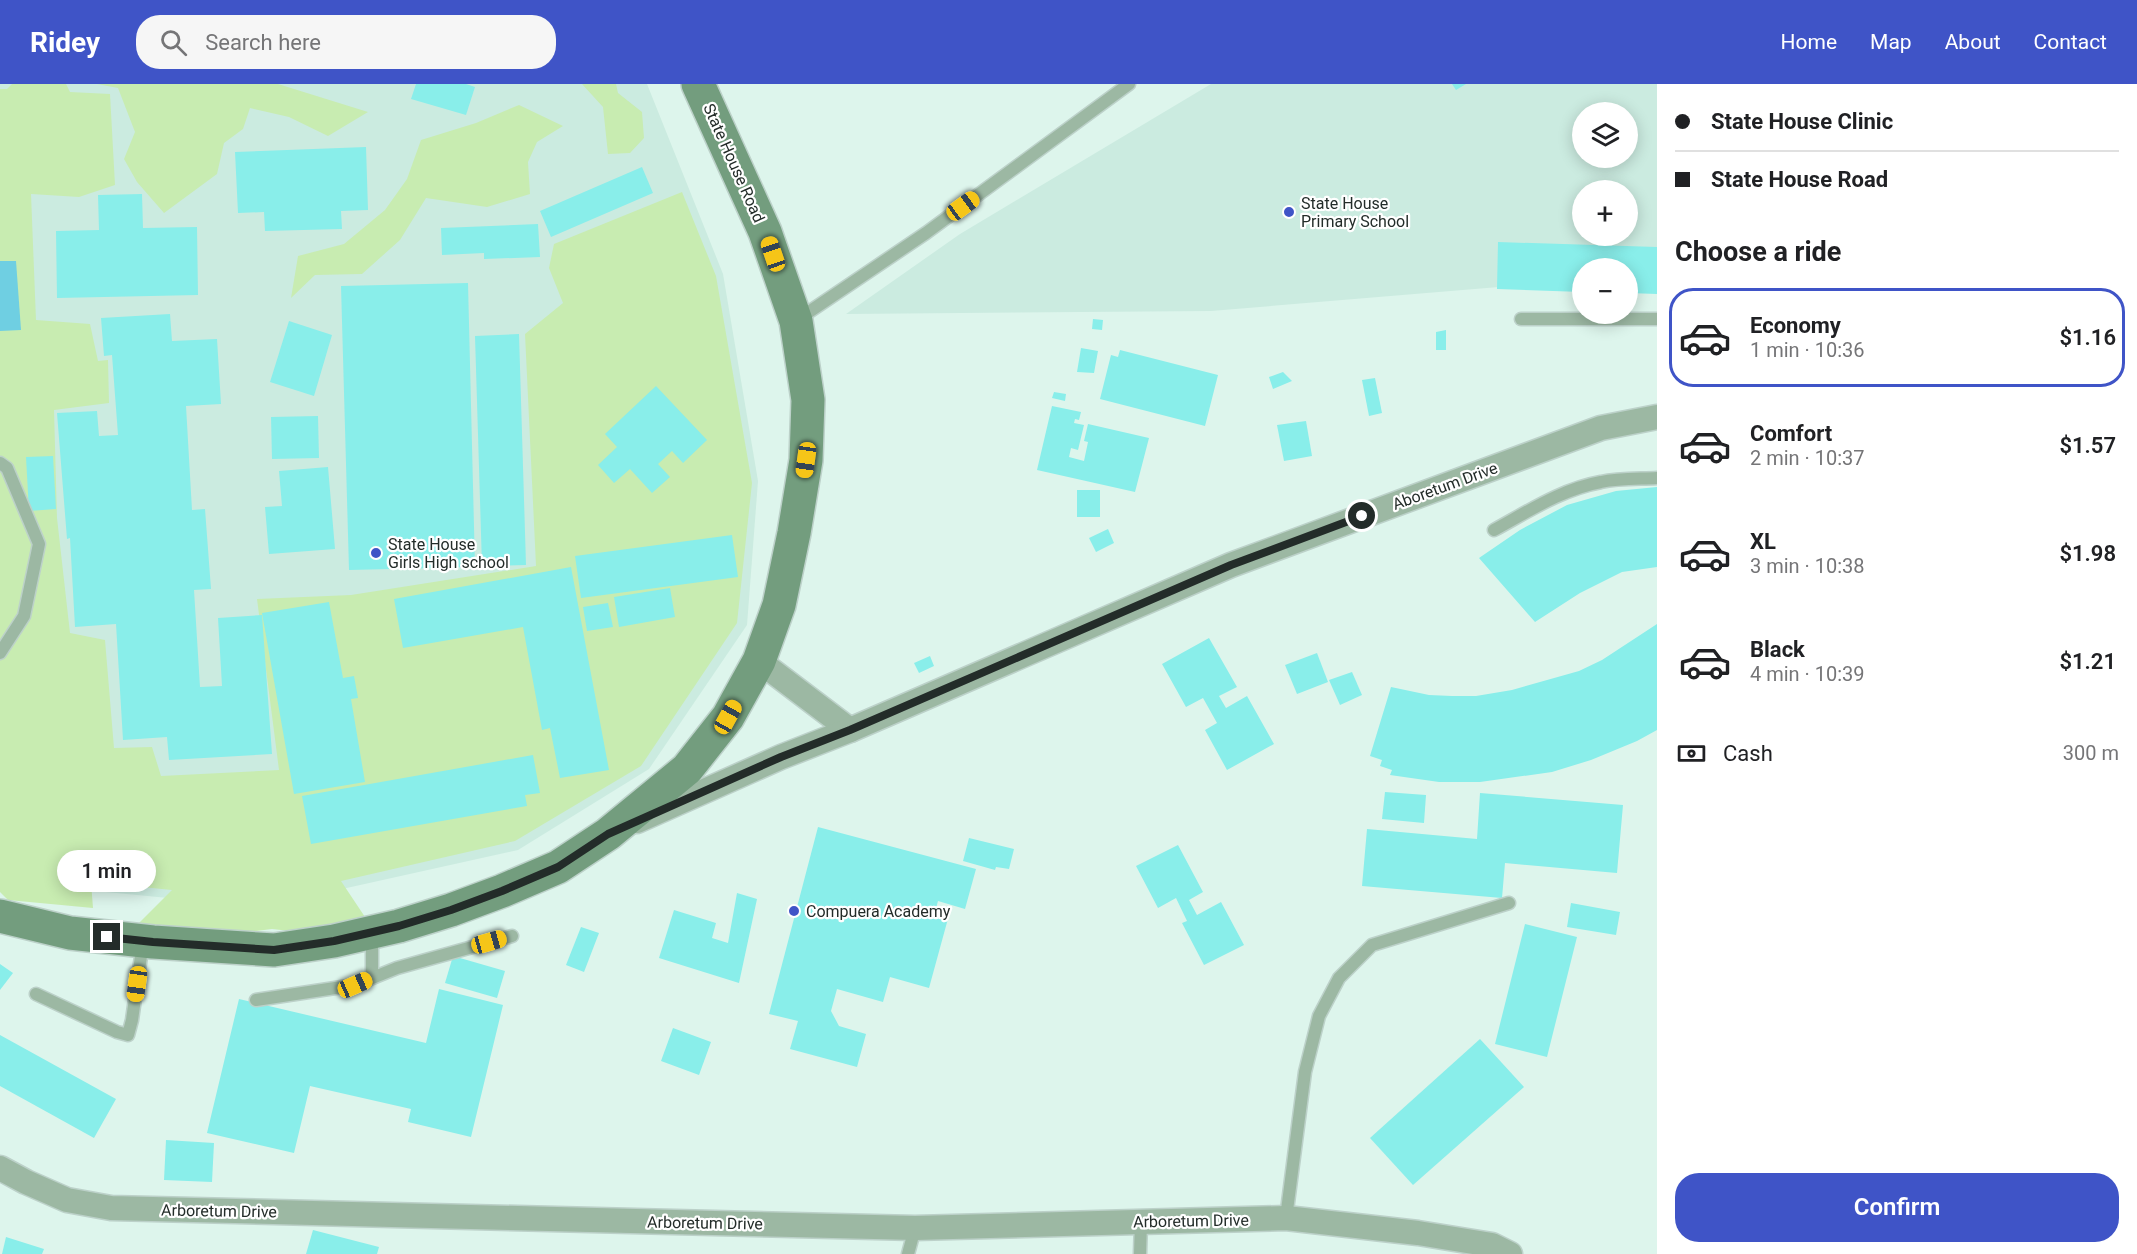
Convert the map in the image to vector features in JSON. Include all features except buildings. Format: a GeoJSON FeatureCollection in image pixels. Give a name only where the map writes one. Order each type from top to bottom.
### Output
{"type":"FeatureCollection","features":[{"type":"Feature","properties":{"kind":"street","name":"State House Road"},"geometry":{"type":"LineString","coordinates":[[0,915],[70,933],[144,941],[274,950],[334,941],[451,910],[558,867],[608,834],[687,769],[728,717],[759,661],[779,605],[806,460],[808,400],[796,321],[765,232],[698,84]]}},
{"type":"Feature","properties":{"kind":"street","name":"Aboretum Drive"},"geometry":{"type":"LineString","coordinates":[[608,834],[781,757],[850,730],[1231,565],[1601,428],[1657,417]]}},
{"type":"Feature","properties":{"kind":"street"},"geometry":{"type":"LineString","coordinates":[[759,661],[850,730]]}},
{"type":"Feature","properties":{"kind":"street","name":"Arboretum Drive"},"geometry":{"type":"LineString","coordinates":[[0,1168],[67,1200],[111,1208],[915,1228],[1286,1218],[1418,1233],[1492,1245],[1510,1254]]}},
{"type":"Feature","properties":{"kind":"street","name":"Arboretum Drive"},"geometry":{"type":"LineString","coordinates":[[1418,1233],[1457,1254]]}},
{"type":"Feature","properties":{"kind":"lane"},"geometry":{"type":"LineString","coordinates":[[796,321],[926,233],[1129,84]]}},
{"type":"Feature","properties":{"kind":"lane"},"geometry":{"type":"LineString","coordinates":[[1521,319],[1657,319]]}},
{"type":"Feature","properties":{"kind":"lane"},"geometry":{"type":"LineString","coordinates":[[0,463],[7,468],[39,544],[24,615],[0,653]]}},
{"type":"Feature","properties":{"kind":"lane"},"geometry":{"type":"LineString","coordinates":[[1494,530],[1563,493],[1580,487],[1603,481],[1657,478]]}},
{"type":"Feature","properties":{"kind":"lane"},"geometry":{"type":"LineString","coordinates":[[1286,1218],[1305,1072],[1319,1016],[1339,978],[1372,945],[1509,903]]}},
{"type":"Feature","properties":{"kind":"lane"},"geometry":{"type":"LineString","coordinates":[[372,932],[372,977]]}},
{"type":"Feature","properties":{"kind":"lane"},"geometry":{"type":"LineString","coordinates":[[256,1000],[355,985],[397,968],[512,936]]}},
{"type":"Feature","properties":{"kind":"lane"},"geometry":{"type":"LineString","coordinates":[[36,994],[128,1035],[144,941]]}},
{"type":"Feature","properties":{"kind":"lane"},"geometry":{"type":"LineString","coordinates":[[1140,1254],[1141,1222]]}},
{"type":"Feature","properties":{"kind":"lane"},"geometry":{"type":"LineString","coordinates":[[908,1254],[915,1228]]}},
{"type":"Feature","properties":{"kind":"shaded area","name":"State House Girls High school"},"geometry":{"type":"Polygon","coordinates":[[[0,84],[647,84],[723,274],[758,481],[747,625],[649,769],[518,850],[261,907],[75,889],[0,869],[0,84]]]}},
{"type":"Feature","properties":{"kind":"shaded area","name":"State House Primary School"},"geometry":{"type":"Polygon","coordinates":[[[1211,84],[1657,84],[1657,274],[1638,276],[1638,258],[1572,258],[1572,281],[1211,311],[846,314],[960,234],[1211,84]]]}},
{"type":"Feature","properties":{"kind":"green space"},"geometry":{"type":"Polygon","coordinates":[[[12,84],[66,84],[70,92],[110,94],[115,185],[79,197],[31,194],[36,320],[90,324],[98,361],[108,360],[109,403],[54,410],[57,518],[70,633],[105,640],[114,748],[152,747],[161,776],[279,770],[257,599],[351,595],[536,566],[525,334],[563,303],[549,268],[554,244],[682,192],[716,276],[752,483],[737,623],[641,766],[515,841],[341,881],[367,920],[308,933],[272,929],[224,935],[137,925],[172,890],[91,882],[93,908],[8,900],[0,892],[0,89],[7,89],[12,84]]]}},
{"type":"Feature","properties":{"kind":"green space"},"geometry":{"type":"Polygon","coordinates":[[[97,84],[278,84],[368,112],[328,136],[289,117],[250,108],[243,129],[224,143],[217,174],[164,213],[137,182],[124,159],[135,132],[118,88],[97,84]]]}},
{"type":"Feature","properties":{"kind":"green space"},"geometry":{"type":"Polygon","coordinates":[[[582,84],[616,84],[618,93],[642,112],[644,138],[630,153],[608,154],[603,107],[582,84]]]}},
{"type":"Feature","properties":{"kind":"green space"},"geometry":{"type":"Polygon","coordinates":[[[519,105],[563,126],[537,142],[528,162],[530,194],[487,207],[426,198],[400,240],[362,274],[315,275],[291,298],[298,256],[344,244],[385,210],[407,179],[421,140],[476,123],[519,105]]]}},
{"type":"Feature","properties":{"kind":"water"},"geometry":{"type":"Polygon","coordinates":[[[0,261],[16,261],[21,330],[0,331],[0,261]]]}},
{"type":"Feature","properties":{"kind":"place","name":"State House Primary School"},"geometry":{"type":"Point","coordinates":[1289,212]}},
{"type":"Feature","properties":{"kind":"place","name":"State House Girls High school"},"geometry":{"type":"Point","coordinates":[376,553]}},
{"type":"Feature","properties":{"kind":"place","name":"Compuera Academy"},"geometry":{"type":"Point","coordinates":[794,911]}},
{"type":"Feature","properties":{"kind":"route"},"geometry":{"type":"LineString","coordinates":[[107,937],[274,950],[334,941],[399,926],[451,910],[558,867],[608,834],[781,757],[850,730],[1231,565],[1362,516]]}}]}
